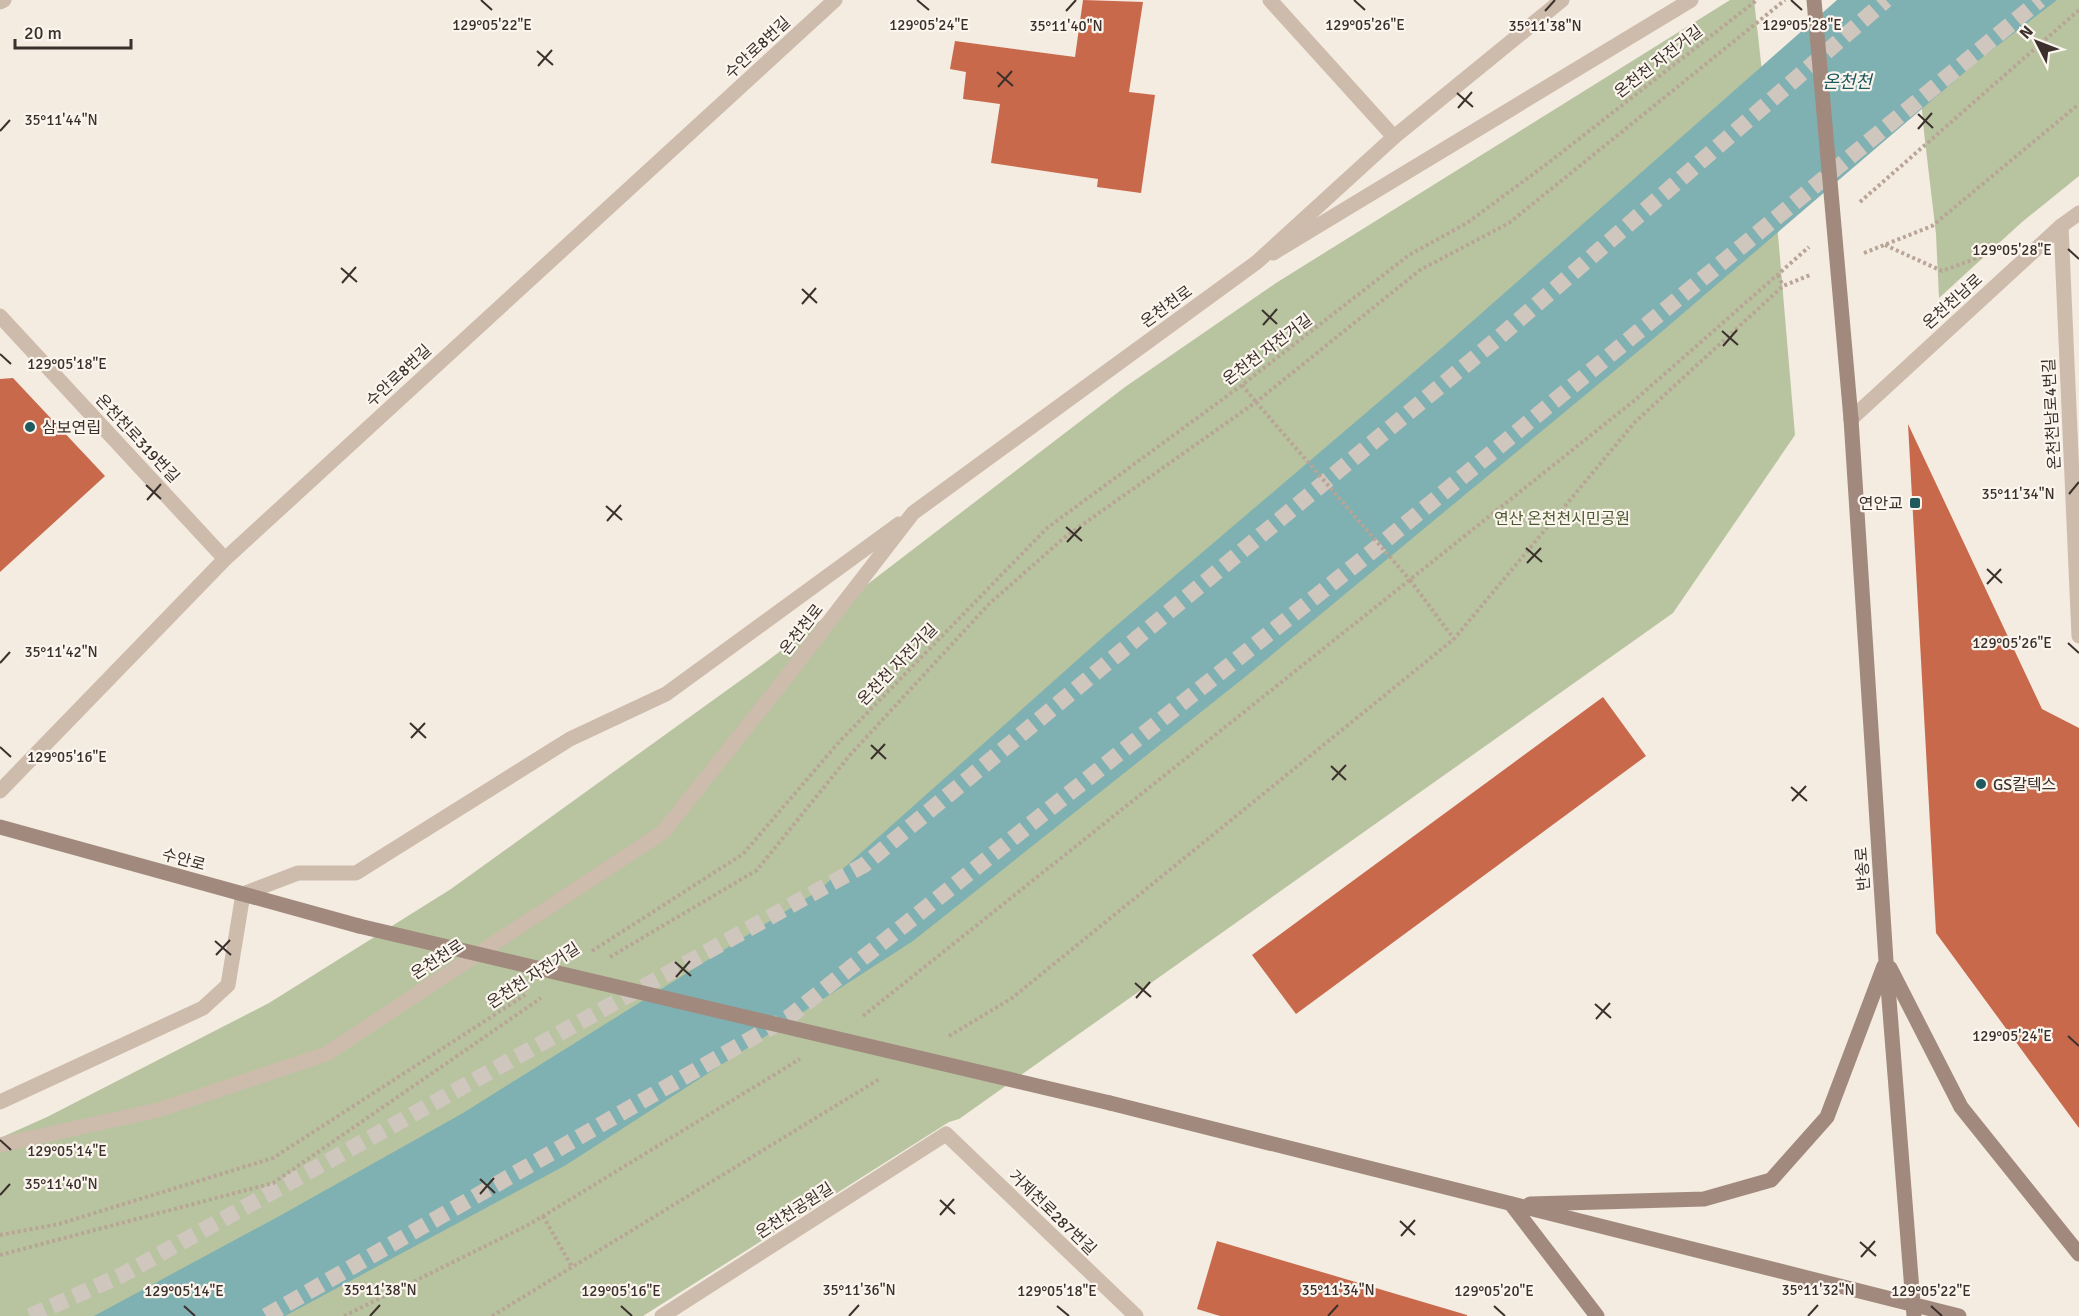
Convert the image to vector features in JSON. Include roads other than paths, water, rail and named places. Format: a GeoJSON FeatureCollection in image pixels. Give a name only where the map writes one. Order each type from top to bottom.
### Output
{"type":"FeatureCollection","features":[{"type":"Feature","properties":{"kind":"main road","name":"반송로"},"geometry":{"type":"LineString","coordinates":[[1814,0],[1851,418],[1886,961],[1914,1311]]}},
{"type":"Feature","properties":{"kind":"main road","name":"수안로"},"geometry":{"type":"LineString","coordinates":[[0,826],[359,926],[1110,1103],[1510,1204],[1914,1311],[1959,1316]]}},
{"type":"Feature","properties":{"kind":"main road"},"geometry":{"type":"LineString","coordinates":[[1510,1204],[1704,1200],[1770,1180],[1827,1117],[1886,961]]}},
{"type":"Feature","properties":{"kind":"main road"},"geometry":{"type":"LineString","coordinates":[[1886,961],[1961,1107],[2070,1246],[2079,1254]]}},
{"type":"Feature","properties":{"kind":"main road"},"geometry":{"type":"LineString","coordinates":[[1510,1204],[1597,1316]]}},
{"type":"Feature","properties":{"kind":"street"},"geometry":{"type":"LineString","coordinates":[[0,2],[4,0]]}},
{"type":"Feature","properties":{"kind":"street","name":"수안로8번길"},"geometry":{"type":"LineString","coordinates":[[0,791],[225,559],[835,0]]}},
{"type":"Feature","properties":{"kind":"street"},"geometry":{"type":"LineString","coordinates":[[1270,0],[1394,137]]}},
{"type":"Feature","properties":{"kind":"street","name":"온천천로"},"geometry":{"type":"LineString","coordinates":[[0,1145],[158,1110],[326,1054],[663,832],[914,513],[1257,262],[1394,137],[1562,0]]}},
{"type":"Feature","properties":{"kind":"street"},"geometry":{"type":"LineString","coordinates":[[1257,262],[1691,0]]}},
{"type":"Feature","properties":{"kind":"street","name":"온천천남로"},"geometry":{"type":"LineString","coordinates":[[1851,418],[2061,226],[2079,213]]}},
{"type":"Feature","properties":{"kind":"street","name":"온천천남로4번길"},"geometry":{"type":"LineString","coordinates":[[2061,226],[2079,636]]}},
{"type":"Feature","properties":{"kind":"street","name":"온천천로319번길"},"geometry":{"type":"LineString","coordinates":[[0,316],[225,559]]}},
{"type":"Feature","properties":{"kind":"street"},"geometry":{"type":"LineString","coordinates":[[0,1102],[203,1008],[228,985],[243,894],[298,873],[357,873],[570,739],[666,694],[914,513]]}},
{"type":"Feature","properties":{"kind":"street","name":"온천천공원길"},"geometry":{"type":"LineString","coordinates":[[662,1316],[946,1134]]}},
{"type":"Feature","properties":{"kind":"street","name":"거제천로287번길"},"geometry":{"type":"LineString","coordinates":[[946,1134],[1136,1316]]}},
{"type":"Feature","properties":{"kind":"water","name":"온천천"},"geometry":{"type":"Polygon","coordinates":[[[1837,0],[2057,0],[1979,60],[1659,334],[1245,677],[913,941],[566,1165],[285,1316],[94,1316],[463,1113],[818,891],[1103,637],[1442,348],[1837,0]]]}},
{"type":"Feature","properties":{"kind":"tunnel"},"geometry":{"type":"LineString","coordinates":[[30,1316],[122,1275],[864,865],[1497,339],[1886,0]]}},
{"type":"Feature","properties":{"kind":"tunnel"},"geometry":{"type":"LineString","coordinates":[[266,1316],[789,1017],[1375,549],[2040,0]]}},
{"type":"Feature","properties":{"kind":"place","name":"삼보연립"},"geometry":{"type":"Point","coordinates":[30,427]}},
{"type":"Feature","properties":{"kind":"place","name":"연안교"},"geometry":{"type":"Point","coordinates":[1915,503]}},
{"type":"Feature","properties":{"kind":"place","name":"GS칼텍스"},"geometry":{"type":"Point","coordinates":[1981,784]}},
{"type":"Feature","properties":{"kind":"park label","name":"연산 온천천시민공원"},"geometry":{"type":"Point","coordinates":[1562,518]}}]}
